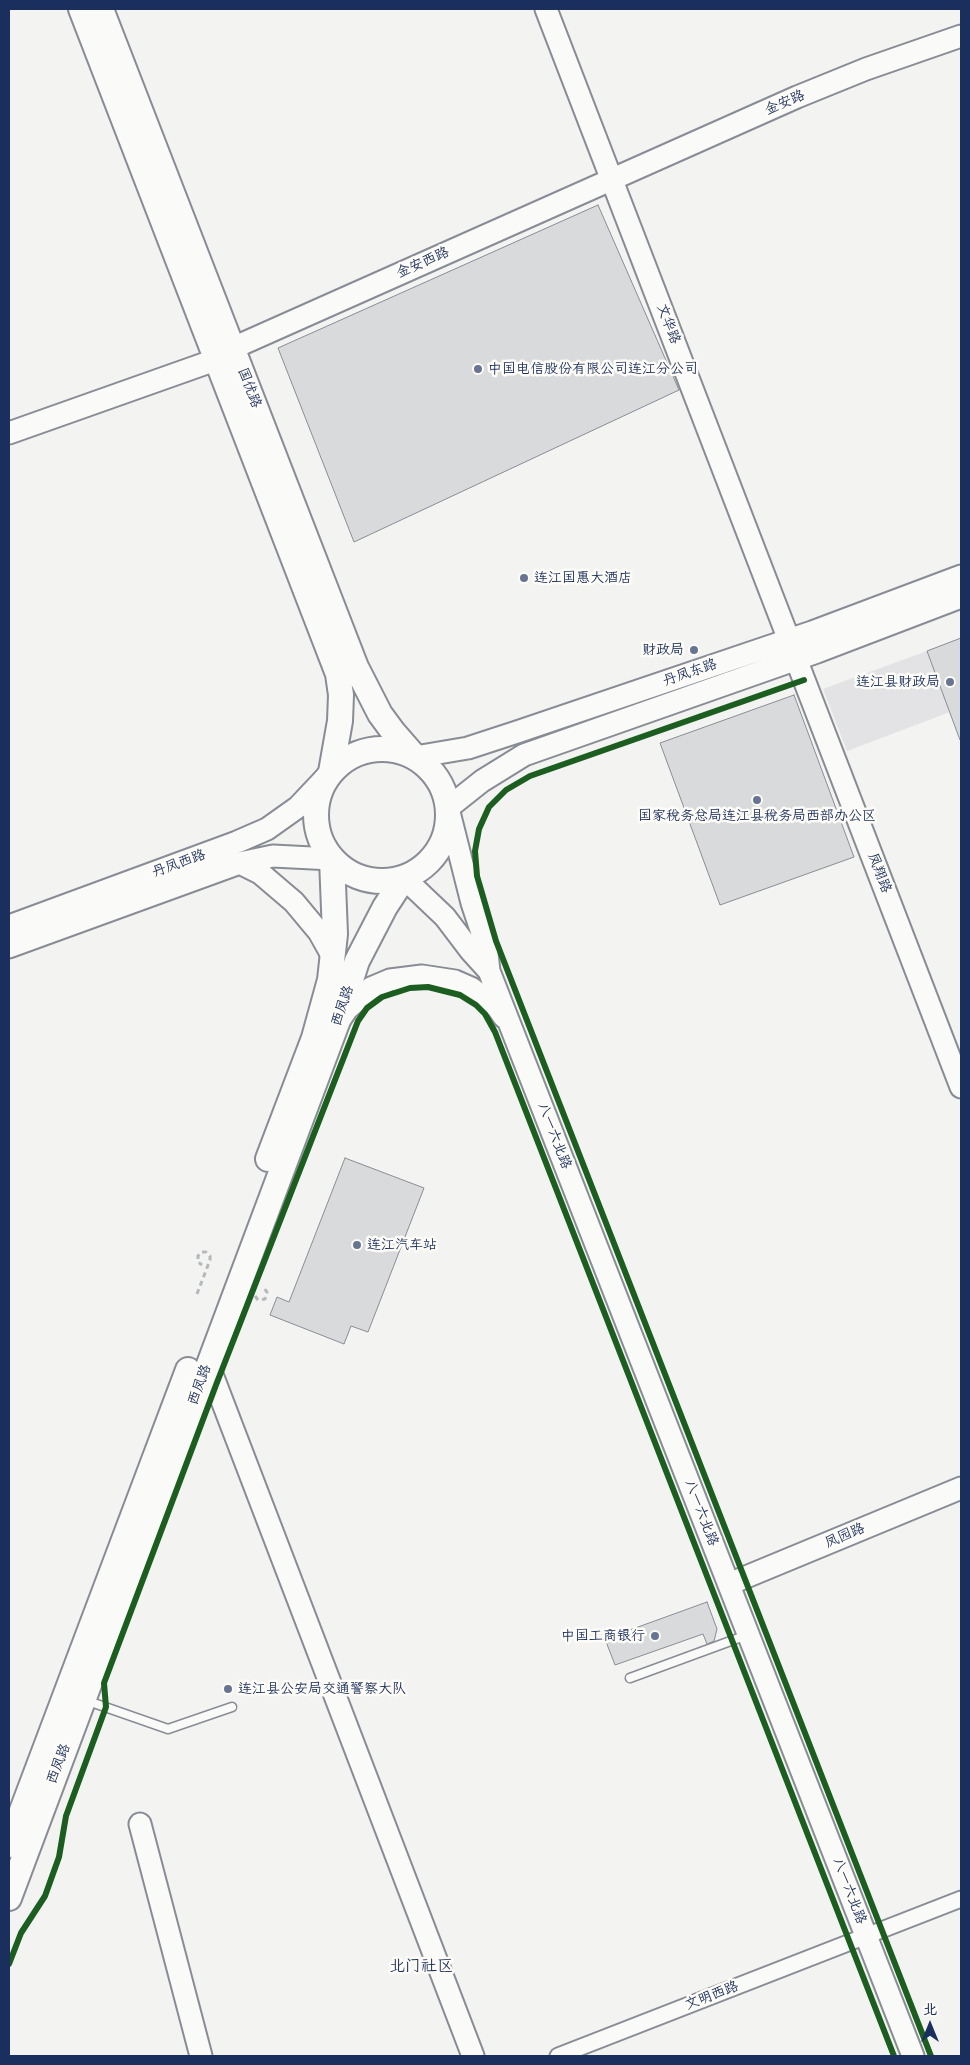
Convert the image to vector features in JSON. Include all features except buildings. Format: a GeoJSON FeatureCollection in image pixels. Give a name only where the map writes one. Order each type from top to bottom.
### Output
{"type":"FeatureCollection","features":[{"type":"Feature","properties":{"kind":"main road","name":"国优路"},"geometry":{"type":"LineString","coordinates":[[81,9],[356,667],[380,714],[416,757]]}},
{"type":"Feature","properties":{"kind":"main road","name":"国优路"},"geometry":{"type":"LineString","coordinates":[[101,9],[226,353],[338,674],[341,696],[340,721],[331,772]]}},
{"type":"Feature","properties":{"kind":"main road","name":"文华路"},"geometry":{"type":"LineString","coordinates":[[546,9],[793,649]]}},
{"type":"Feature","properties":{"kind":"main road","name":"金安路"},"geometry":{"type":"LineString","coordinates":[[612,178],[797,97],[866,69],[961,36]]}},
{"type":"Feature","properties":{"kind":"main road","name":"金安西路"},"geometry":{"type":"LineString","coordinates":[[9,433],[226,353],[612,178]]}},
{"type":"Feature","properties":{"kind":"main road","name":"丹凤东路"},"geometry":{"type":"LineString","coordinates":[[448,808],[482,781],[524,756],[793,649],[961,576]]}},
{"type":"Feature","properties":{"kind":"main road","name":"丹凤东路"},"geometry":{"type":"LineString","coordinates":[[416,757],[468,748],[961,597]]}},
{"type":"Feature","properties":{"kind":"main road","name":"凤翔路"},"geometry":{"type":"LineString","coordinates":[[793,649],[961,1087]]}},
{"type":"Feature","properties":{"kind":"main road"},"geometry":{"type":"LineString","coordinates":[[380,748],[398,750],[416,757],[432,770],[443,788],[448,808],[448,826],[442,843],[433,858],[420,870],[404,878],[389,881],[373,881],[358,877],[344,870],[332,859],[321,843],[316,825],[316,806],[321,788],[331,772],[345,760],[362,752],[380,748]]}},
{"type":"Feature","properties":{"kind":"main road","name":"丹凤西路"},"geometry":{"type":"LineString","coordinates":[[9,926],[237,842],[267,829],[298,807],[331,772]]}},
{"type":"Feature","properties":{"kind":"main road","name":"八一六北路"},"geometry":{"type":"LineString","coordinates":[[448,808],[472,903],[486,944],[489,971],[913,2056]]}},
{"type":"Feature","properties":{"kind":"main road","name":"丹凤西路"},"geometry":{"type":"LineString","coordinates":[[9,947],[240,863],[273,856],[332,859]]}},
{"type":"Feature","properties":{"kind":"main road","name":"西凤路"},"geometry":{"type":"LineString","coordinates":[[9,1845],[314,1038],[326,999],[333,957],[335,914],[332,859]]}},
{"type":"Feature","properties":{"kind":"main road"},"geometry":{"type":"LineString","coordinates":[[240,863],[260,873],[294,902],[319,932],[333,957]]}},
{"type":"Feature","properties":{"kind":"main road","name":"八一六北路"},"geometry":{"type":"LineString","coordinates":[[404,878],[445,917],[489,971]]}},
{"type":"Feature","properties":{"kind":"main road","name":"西凤路"},"geometry":{"type":"LineString","coordinates":[[9,1898],[337,1023],[357,961],[384,907],[404,878]]}},
{"type":"Feature","properties":{"kind":"main road"},"geometry":{"type":"LineString","coordinates":[[337,1023],[347,1009],[371,988],[390,980],[422,976],[455,981],[471,988],[497,1007],[512,1028]]}},
{"type":"Feature","properties":{"kind":"main road"},"geometry":{"type":"LineString","coordinates":[[208,1364],[473,2056]]}},
{"type":"Feature","properties":{"kind":"main road","name":"凤园路"},"geometry":{"type":"LineString","coordinates":[[729,1584],[961,1488]]}},
{"type":"Feature","properties":{"kind":"main road"},"geometry":{"type":"LineString","coordinates":[[140,1824],[201,2056]]}},
{"type":"Feature","properties":{"kind":"street","name":"文明西路"},"geometry":{"type":"LineString","coordinates":[[558,2056],[961,1898]]}},
{"type":"Feature","properties":{"kind":"lane"},"geometry":{"type":"LineString","coordinates":[[630,1678],[748,1634]]}},
{"type":"Feature","properties":{"kind":"lane"},"geometry":{"type":"LineString","coordinates":[[84,1700],[168,1729],[232,1707]]}},
{"type":"Feature","properties":{"kind":"path"},"geometry":{"type":"LineString","coordinates":[[197,1294],[210,1260],[210,1256],[206,1252],[200,1253],[198,1256],[198,1262],[202,1265]]}},
{"type":"Feature","properties":{"kind":"path"},"geometry":{"type":"LineString","coordinates":[[248,1303],[255,1285]]}},
{"type":"Feature","properties":{"kind":"shaded area"},"geometry":{"type":"Polygon","coordinates":[[[927,651],[950,712],[847,751],[823,689],[927,651]]]}},
{"type":"Feature","properties":{"kind":"cycle path"},"geometry":{"type":"LineString","coordinates":[[804,680],[530,776],[506,790],[489,807],[479,829],[475,851],[477,876],[496,941],[931,2056]]}},
{"type":"Feature","properties":{"kind":"cycle path"},"geometry":{"type":"LineString","coordinates":[[9,1964],[21,1933],[45,1896],[59,1857],[66,1816],[106,1707],[104,1683],[216,1385],[358,1021],[367,1008],[382,997],[410,988],[428,987],[460,995],[476,1005],[485,1014],[495,1032],[894,2056]]}},
{"type":"Feature","properties":{"kind":"place","name":"中国电信股份有限公司连江分公司"},"geometry":{"type":"Point","coordinates":[478,369]}},
{"type":"Feature","properties":{"kind":"place","name":"连江国惠大酒店"},"geometry":{"type":"Point","coordinates":[524,578]}},
{"type":"Feature","properties":{"kind":"place","name":"财政局"},"geometry":{"type":"Point","coordinates":[694,650]}},
{"type":"Feature","properties":{"kind":"place","name":"连江县财政局"},"geometry":{"type":"Point","coordinates":[950,682]}},
{"type":"Feature","properties":{"kind":"place","name":"国家税务总局连江县税务局西部办公区"},"geometry":{"type":"Point","coordinates":[757,800]}},
{"type":"Feature","properties":{"kind":"place","name":"连江汽车站"},"geometry":{"type":"Point","coordinates":[357,1245]}},
{"type":"Feature","properties":{"kind":"place","name":"中国工商银行"},"geometry":{"type":"Point","coordinates":[655,1636]}},
{"type":"Feature","properties":{"kind":"place","name":"连江县公安局交通警察大队"},"geometry":{"type":"Point","coordinates":[228,1689]}},
{"type":"Feature","properties":{"kind":"district","name":"北门社区"},"geometry":{"type":"Point","coordinates":[421,1967]}}]}
